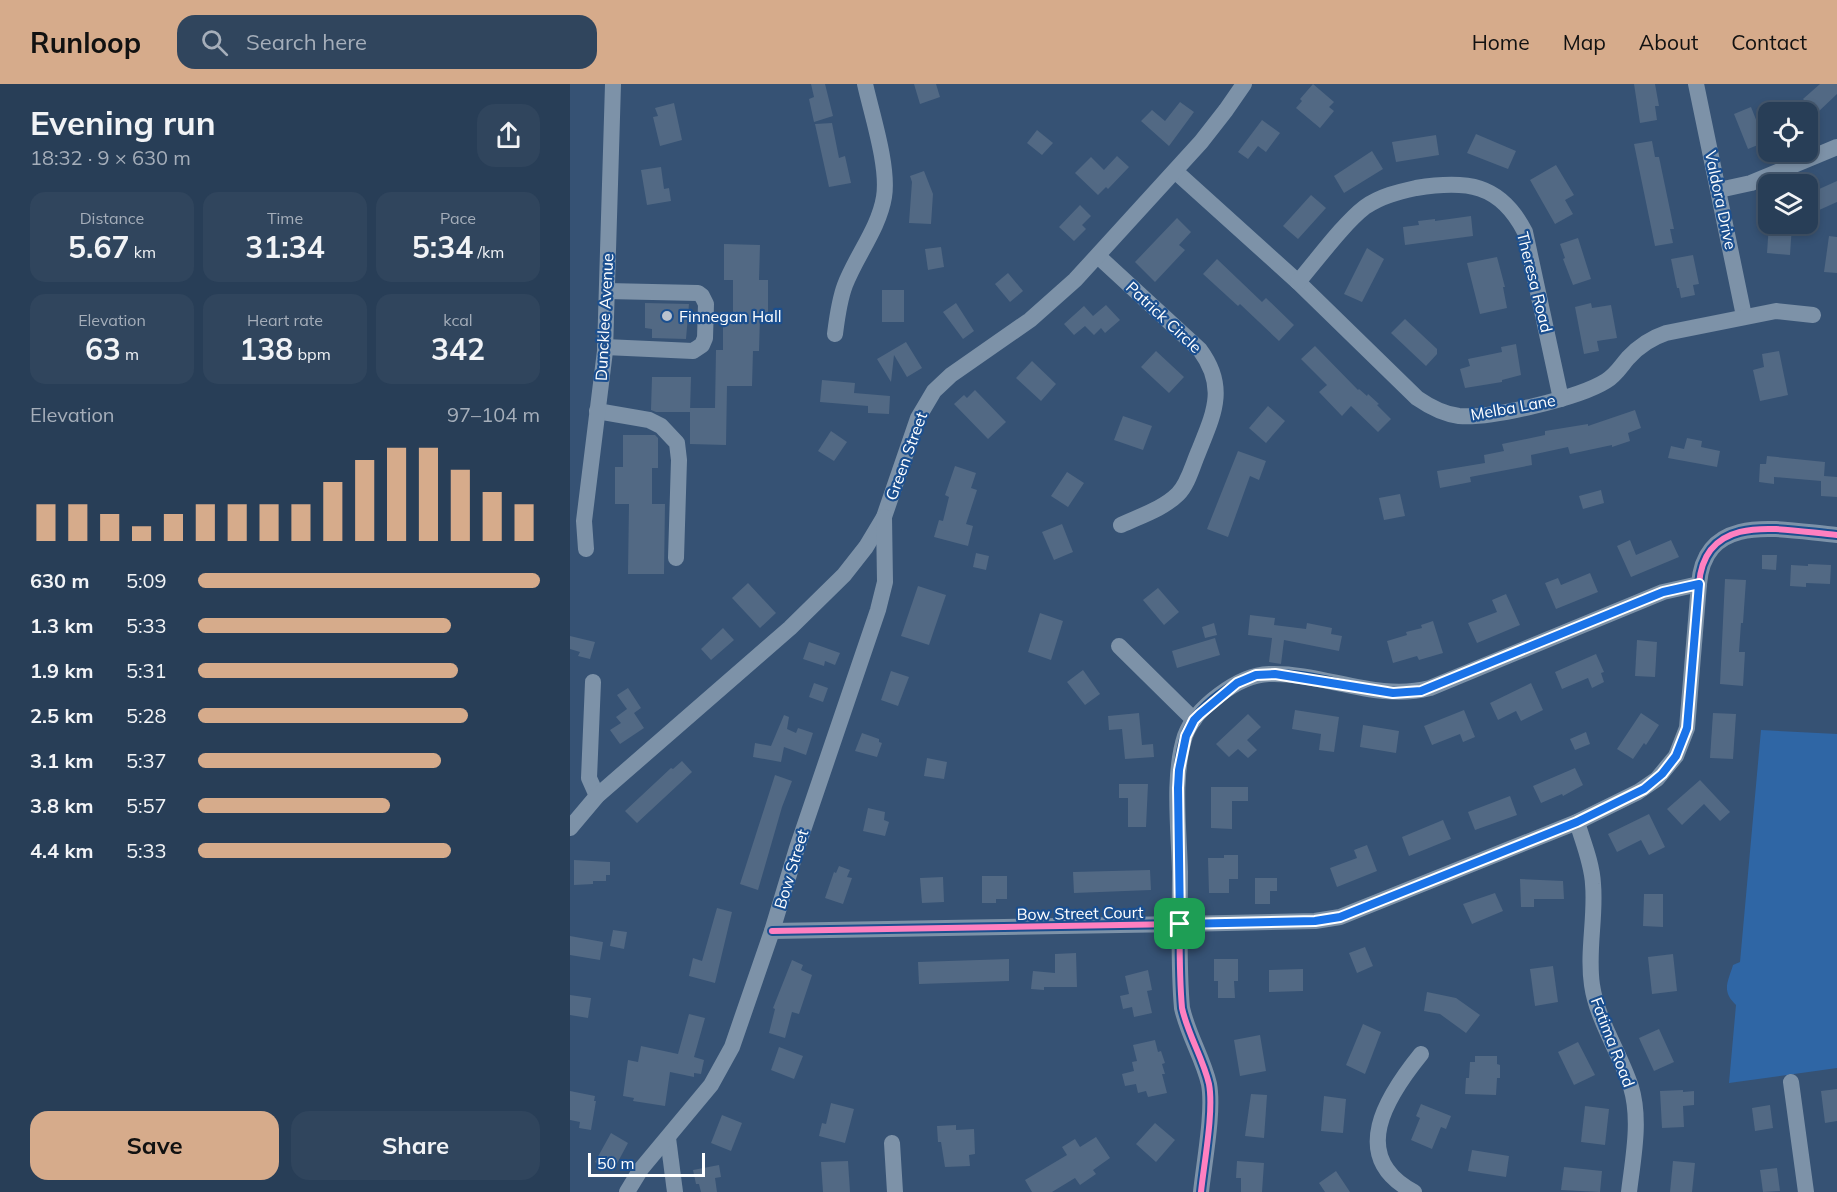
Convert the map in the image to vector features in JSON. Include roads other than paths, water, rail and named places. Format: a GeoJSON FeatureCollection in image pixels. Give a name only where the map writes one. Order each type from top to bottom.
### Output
{"type":"FeatureCollection","features":[{"type":"Feature","properties":{"kind":"street","name":"Duncklee Avenue"},"geometry":{"type":"LineString","coordinates":[[586,549],[583,526],[605,347],[613,84]]}},
{"type":"Feature","properties":{"kind":"street"},"geometry":{"type":"LineString","coordinates":[[835,334],[846,284],[884,198],[882,161],[865,84]]}},
{"type":"Feature","properties":{"kind":"street","name":"Green Street"},"geometry":{"type":"LineString","coordinates":[[570,828],[597,795],[790,628],[828,592],[859,557],[884,517],[918,418],[934,391],[951,375],[1049,304],[1098,256],[1226,110],[1244,84]]}},
{"type":"Feature","properties":{"kind":"street","name":"Valdora Drive"},"geometry":{"type":"LineString","coordinates":[[1696,84],[1744,316]]}},
{"type":"Feature","properties":{"kind":"street"},"geometry":{"type":"LineString","coordinates":[[1719,190],[1751,183],[1837,147]]}},
{"type":"Feature","properties":{"kind":"street","name":"Melba Lane"},"geometry":{"type":"LineString","coordinates":[[1174,171],[1298,282],[1410,392],[1432,408],[1450,414],[1477,416],[1561,399],[1586,391],[1607,381],[1635,351],[1659,335],[1776,311],[1813,315]]}},
{"type":"Feature","properties":{"kind":"street","name":"Theresa Road"},"geometry":{"type":"LineString","coordinates":[[1298,282],[1360,212],[1375,201],[1393,193],[1440,184],[1466,184],[1479,188],[1496,197],[1511,210],[1525,232],[1561,399]]}},
{"type":"Feature","properties":{"kind":"street","name":"Patrick Circle"},"geometry":{"type":"LineString","coordinates":[[1098,256],[1200,350],[1210,365],[1216,383],[1215,410],[1185,486],[1169,502],[1121,525]]}},
{"type":"Feature","properties":{"kind":"street"},"geometry":{"type":"LineString","coordinates":[[605,347],[693,351],[702,345],[705,338],[706,304],[700,295],[692,292],[607,291]]}},
{"type":"Feature","properties":{"kind":"street"},"geometry":{"type":"LineString","coordinates":[[597,411],[649,420],[661,426],[676,443],[680,460],[676,558]]}},
{"type":"Feature","properties":{"kind":"street","name":"Bow Street"},"geometry":{"type":"LineString","coordinates":[[627,1192],[641,1169],[702,1098],[720,1072],[732,1047],[870,636],[885,582],[884,517]]}},
{"type":"Feature","properties":{"kind":"street","name":"Bow Street Court"},"geometry":{"type":"LineString","coordinates":[[772,932],[1315,921],[1340,917],[1577,822],[1651,784],[1668,769],[1680,750],[1689,720],[1701,570],[1716,543],[1732,533],[1754,529],[1837,535]]}},
{"type":"Feature","properties":{"kind":"street"},"geometry":{"type":"LineString","coordinates":[[1201,1192],[1210,1093],[1206,1075],[1187,1028],[1182,1008],[1180,924],[1179,770],[1183,743],[1194,720],[1220,695],[1237,683],[1265,674],[1287,675],[1393,693],[1430,688],[1663,592],[1699,584]]}},
{"type":"Feature","properties":{"kind":"street"},"geometry":{"type":"LineString","coordinates":[[1119,646],[1194,720]]}},
{"type":"Feature","properties":{"kind":"street"},"geometry":{"type":"LineString","coordinates":[[593,682],[589,778],[597,795]]}},
{"type":"Feature","properties":{"kind":"street","name":"Fatima Road"},"geometry":{"type":"LineString","coordinates":[[1577,822],[1592,871],[1592,987],[1631,1088],[1635,1106],[1629,1192]]}},
{"type":"Feature","properties":{"kind":"street"},"geometry":{"type":"LineString","coordinates":[[1414,1192],[1386,1171],[1380,1158],[1377,1137],[1385,1107],[1421,1054]]}},
{"type":"Feature","properties":{"kind":"street"},"geometry":{"type":"LineString","coordinates":[[1791,1082],[1806,1192]]}},
{"type":"Feature","properties":{"kind":"street"},"geometry":{"type":"LineString","coordinates":[[668,1138],[675,1192]]}},
{"type":"Feature","properties":{"kind":"street"},"geometry":{"type":"LineString","coordinates":[[892,1143],[895,1192]]}},
{"type":"Feature","properties":{"kind":"place","name":"Finnegan Hall"},"geometry":{"type":"Point","coordinates":[667,316]}}]}
